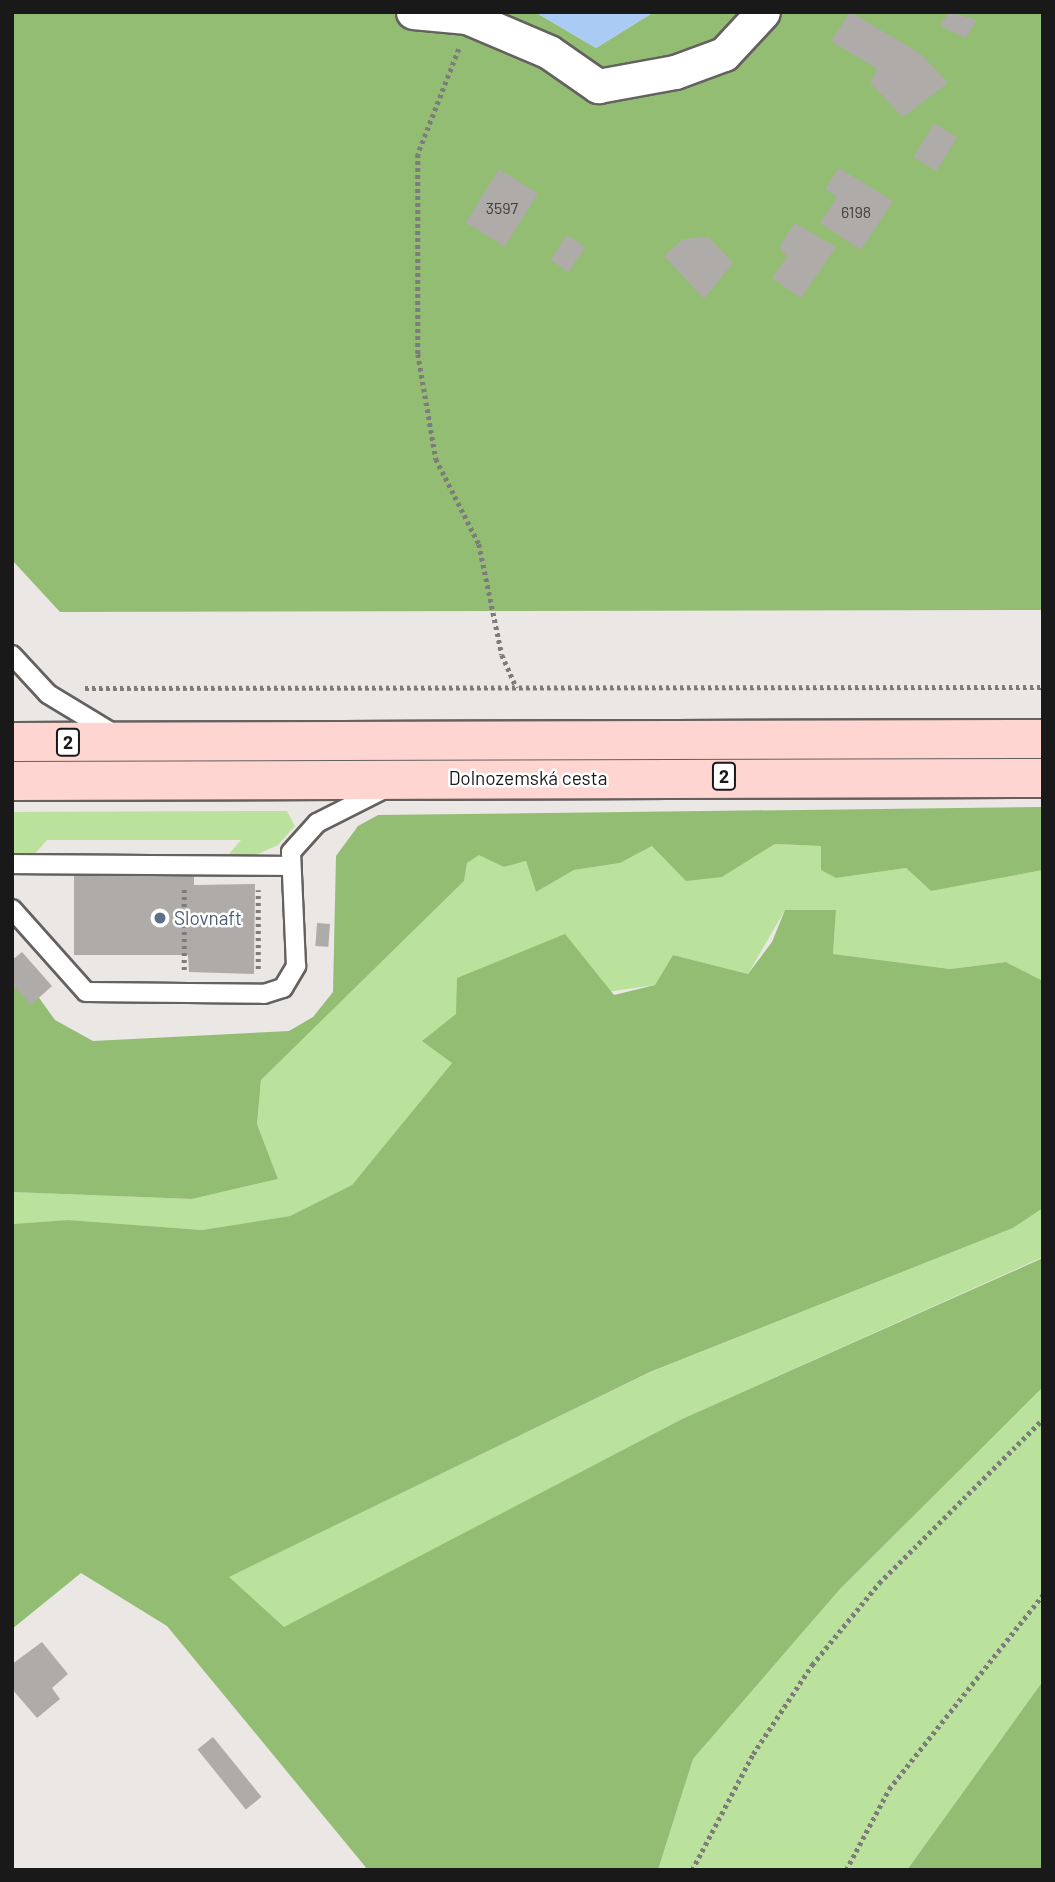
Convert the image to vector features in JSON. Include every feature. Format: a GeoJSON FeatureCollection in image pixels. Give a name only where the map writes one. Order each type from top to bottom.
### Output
{"type":"FeatureCollection","features":[{"type":"Feature","properties":{"kind":"main road","name":"Dolnozemská cesta"},"geometry":{"type":"LineString","coordinates":[[12,742],[1043,739]]}},
{"type":"Feature","properties":{"kind":"main road","name":"Dolnozemská cesta"},"geometry":{"type":"LineString","coordinates":[[12,781],[1043,778]]}},
{"type":"Feature","properties":{"kind":"street"},"geometry":{"type":"LineString","coordinates":[[413,12],[467,17],[549,52],[598,86],[675,72],[724,54],[763,12]]}},
{"type":"Feature","properties":{"kind":"lane"},"geometry":{"type":"LineString","coordinates":[[12,654],[48,694],[90,714],[124,742]]}},
{"type":"Feature","properties":{"kind":"lane"},"geometry":{"type":"LineString","coordinates":[[12,909],[76,988],[257,993],[283,988],[296,966],[289,866],[291,852],[317,823],[406,779]]}},
{"type":"Feature","properties":{"kind":"lane"},"geometry":{"type":"LineString","coordinates":[[12,864],[289,866]]}},
{"type":"Feature","properties":{"kind":"path"},"geometry":{"type":"LineString","coordinates":[[467,17],[454,69],[418,154],[418,354],[436,459],[479,544],[502,655],[517,688]]}},
{"type":"Feature","properties":{"kind":"path"},"geometry":{"type":"LineString","coordinates":[[48,694],[87,687],[1043,687]]}},
{"type":"Feature","properties":{"kind":"path"},"geometry":{"type":"LineString","coordinates":[[184,866],[184,993]]}},
{"type":"Feature","properties":{"kind":"path"},"geometry":{"type":"LineString","coordinates":[[257,993],[258,882]]}},
{"type":"Feature","properties":{"kind":"path"},"geometry":{"type":"LineString","coordinates":[[692,1870],[753,1754],[813,1665],[879,1583],[1043,1419]]}},
{"type":"Feature","properties":{"kind":"path"},"geometry":{"type":"LineString","coordinates":[[846,1870],[890,1789],[1043,1595]]}},
{"type":"Feature","properties":{"kind":"green space"},"geometry":{"type":"Polygon","coordinates":[[[12,12],[535,12],[596,48],[654,12],[1043,12],[1043,610],[60,612],[12,560],[12,12]]]}},
{"type":"Feature","properties":{"kind":"green space"},"geometry":{"type":"Polygon","coordinates":[[[1043,807],[1043,870],[931,891],[906,868],[836,878],[821,870],[821,846],[775,844],[722,877],[686,881],[652,846],[620,863],[574,870],[536,892],[526,861],[504,867],[479,855],[467,863],[464,881],[261,1080],[257,1124],[278,1179],[192,1199],[12,1192],[12,960],[55,1020],[93,1041],[289,1031],[313,1017],[333,992],[336,856],[358,826],[378,815],[1043,807]]]}},
{"type":"Feature","properties":{"kind":"green space"},"geometry":{"type":"Polygon","coordinates":[[[287,811],[295,826],[278,845],[247,859],[224,860],[241,840],[47,840],[32,857],[12,858],[12,812],[287,811]]]}},
{"type":"Feature","properties":{"kind":"green space"},"geometry":{"type":"Polygon","coordinates":[[[775,844],[822,846],[836,878],[906,868],[931,891],[1043,870],[1043,981],[1006,962],[950,969],[833,954],[836,910],[785,910],[748,974],[673,955],[655,985],[456,1014],[452,1063],[410,1115],[352,1185],[290,1216],[202,1230],[68,1220],[12,1224],[12,1192],[192,1199],[278,1179],[257,1124],[261,1080],[464,881],[467,863],[479,854],[504,867],[526,861],[536,892],[574,870],[620,863],[652,846],[722,877],[775,844]]]}},
{"type":"Feature","properties":{"kind":"green space"},"geometry":{"type":"Polygon","coordinates":[[[785,910],[836,910],[833,954],[950,969],[1006,962],[1043,981],[1043,1208],[1013,1228],[650,1372],[229,1577],[284,1627],[682,1419],[1043,1258],[1043,1387],[840,1589],[693,1759],[658,1870],[368,1870],[167,1626],[81,1573],[12,1629],[12,1224],[68,1220],[202,1230],[290,1216],[352,1185],[452,1063],[422,1041],[456,1014],[457,978],[565,934],[614,995],[655,985],[673,955],[748,974],[772,942],[785,910]]]}},
{"type":"Feature","properties":{"kind":"green space"},"geometry":{"type":"Polygon","coordinates":[[[1043,1208],[1043,1257],[682,1419],[284,1628],[228,1577],[651,1372],[1013,1228],[1043,1208]]]}},
{"type":"Feature","properties":{"kind":"green space"},"geometry":{"type":"Polygon","coordinates":[[[1043,1387],[1043,1681],[907,1870],[658,1870],[693,1759],[840,1589],[1043,1387]]]}},
{"type":"Feature","properties":{"kind":"green space"},"geometry":{"type":"Polygon","coordinates":[[[1043,1681],[1043,1870],[907,1870],[1043,1681]]]}},
{"type":"Feature","properties":{"kind":"water"},"geometry":{"type":"Polygon","coordinates":[[[535,12],[654,12],[596,48],[535,12]]]}},
{"type":"Feature","properties":{"kind":"building"},"geometry":{"type":"Polygon","coordinates":[[[850,12],[921,54],[948,83],[903,117],[870,83],[877,69],[831,41],[850,12]]]}},
{"type":"Feature","properties":{"kind":"building"},"geometry":{"type":"Polygon","coordinates":[[[949,12],[977,20],[966,38],[940,26],[949,12]]]}},
{"type":"Feature","properties":{"kind":"building"},"geometry":{"type":"Polygon","coordinates":[[[934,123],[957,137],[937,171],[913,157],[934,123]]]}},
{"type":"Feature","properties":{"kind":"building"},"geometry":{"type":"Polygon","coordinates":[[[839,168],[893,201],[861,250],[820,223],[837,197],[825,189],[839,168]]]}},
{"type":"Feature","properties":{"kind":"building"},"geometry":{"type":"Polygon","coordinates":[[[499,169],[538,193],[505,247],[466,222],[499,169]]]}},
{"type":"Feature","properties":{"kind":"building"},"geometry":{"type":"Polygon","coordinates":[[[795,223],[836,247],[801,298],[772,278],[787,256],[779,247],[795,223]]]}},
{"type":"Feature","properties":{"kind":"building"},"geometry":{"type":"Polygon","coordinates":[[[567,235],[585,247],[568,272],[550,260],[567,235]]]}},
{"type":"Feature","properties":{"kind":"building"},"geometry":{"type":"Polygon","coordinates":[[[709,237],[733,263],[704,299],[664,256],[683,239],[709,237]]]}},
{"type":"Feature","properties":{"kind":"building"},"geometry":{"type":"Polygon","coordinates":[[[194,871],[194,885],[255,884],[254,974],[189,972],[188,955],[74,955],[74,872],[194,871]]]}},
{"type":"Feature","properties":{"kind":"building"},"geometry":{"type":"Polygon","coordinates":[[[317,923],[330,924],[328,947],[315,946],[317,923]]]}},
{"type":"Feature","properties":{"kind":"building"},"geometry":{"type":"Polygon","coordinates":[[[22,952],[52,986],[31,1005],[12,984],[12,960],[22,952]]]}},
{"type":"Feature","properties":{"kind":"building"},"geometry":{"type":"Polygon","coordinates":[[[42,1642],[68,1674],[52,1688],[60,1699],[37,1718],[12,1689],[12,1664],[42,1642]]]}},
{"type":"Feature","properties":{"kind":"building"},"geometry":{"type":"Polygon","coordinates":[[[213,1737],[261,1797],[246,1809],[197,1750],[213,1737]]]}},
{"type":"Feature","properties":{"kind":"place","name":"Slovnaft"},"geometry":{"type":"Point","coordinates":[160,918]}}]}
